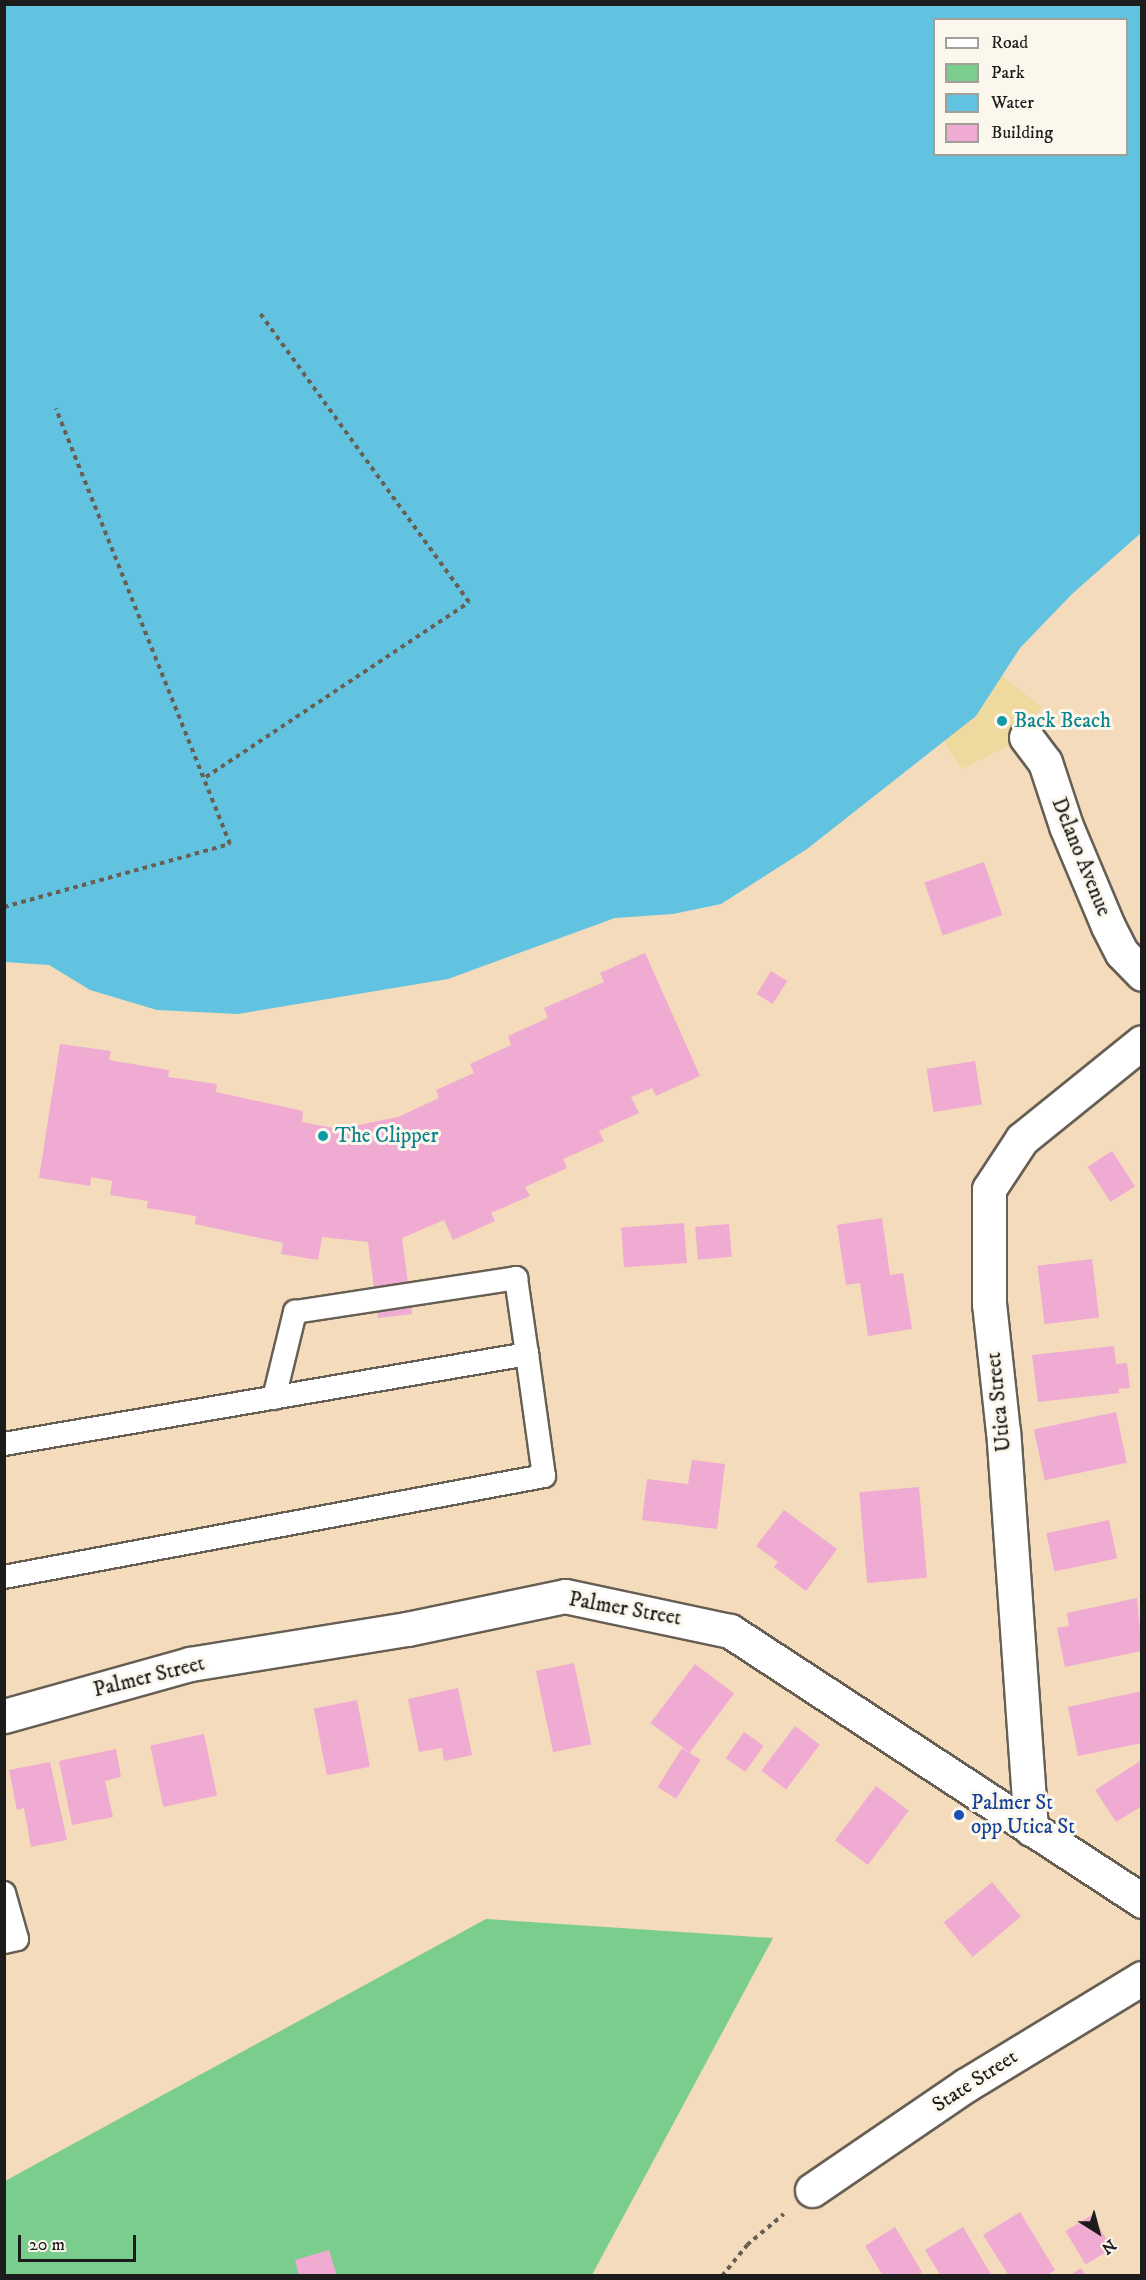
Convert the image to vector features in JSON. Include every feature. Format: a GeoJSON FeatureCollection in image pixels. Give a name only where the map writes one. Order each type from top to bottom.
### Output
{"type":"FeatureCollection","features":[{"type":"Feature","properties":{"kind":"street","name":"Delano Avenue"},"geometry":{"type":"LineString","coordinates":[[1026,737],[1045,762],[1066,826],[1108,926],[1122,953],[1142,974]]}},
{"type":"Feature","properties":{"kind":"street","name":"Utica Street"},"geometry":{"type":"LineString","coordinates":[[1030,1829],[1003,1432],[989,1304],[988,1189],[1022,1139],[1142,1042]]}},
{"type":"Feature","properties":{"kind":"street","name":"Palmer Street"},"geometry":{"type":"LineString","coordinates":[[4,1716],[190,1664],[407,1629],[565,1596],[730,1631],[1142,1901]]}},
{"type":"Feature","properties":{"kind":"street","name":"State Street"},"geometry":{"type":"LineString","coordinates":[[812,2190],[966,2085],[1142,1978]]}},
{"type":"Feature","properties":{"kind":"lane"},"geometry":{"type":"LineString","coordinates":[[4,1578],[544,1476],[516,1278],[295,1312],[274,1398]]}},
{"type":"Feature","properties":{"kind":"lane"},"geometry":{"type":"LineString","coordinates":[[4,1444],[527,1354]]}},
{"type":"Feature","properties":{"kind":"lane"},"geometry":{"type":"LineString","coordinates":[[4,1893],[17,1939],[4,1942]]}},
{"type":"Feature","properties":{"kind":"path"},"geometry":{"type":"LineString","coordinates":[[206,777],[469,602],[258,311]]}},
{"type":"Feature","properties":{"kind":"path"},"geometry":{"type":"LineString","coordinates":[[4,907],[230,844],[206,777],[56,409]]}},
{"type":"Feature","properties":{"kind":"path"},"geometry":{"type":"LineString","coordinates":[[722,2276],[747,2245],[812,2190]]}},
{"type":"Feature","properties":{"kind":"green space"},"geometry":{"type":"Polygon","coordinates":[[[486,1919],[773,1938],[592,2275],[5,2276],[5,2181],[486,1919]]]}},
{"type":"Feature","properties":{"kind":"sand","name":"Back Beach"},"geometry":{"type":"Polygon","coordinates":[[[1002,676],[1042,707],[1012,744],[961,769],[944,741],[976,716],[1002,676]]]}},
{"type":"Feature","properties":{"kind":"water"},"geometry":{"type":"Polygon","coordinates":[[[4,5],[1141,5],[1141,533],[1072,594],[1020,648],[976,716],[807,849],[721,904],[673,914],[615,918],[448,979],[238,1014],[157,1010],[90,990],[49,965],[5,962],[4,5]]]}},
{"type":"Feature","properties":{"kind":"building"},"geometry":{"type":"Polygon","coordinates":[[[984,862],[1002,915],[943,935],[924,883],[984,862]]]}},
{"type":"Feature","properties":{"kind":"building","name":"The Clipper"},"geometry":{"type":"Polygon","coordinates":[[[645,953],[700,1076],[656,1096],[652,1088],[631,1097],[639,1113],[599,1131],[604,1141],[563,1159],[567,1168],[525,1187],[530,1196],[491,1213],[495,1221],[453,1240],[444,1220],[402,1238],[412,1314],[378,1318],[368,1242],[322,1237],[318,1260],[281,1254],[283,1243],[195,1224],[196,1216],[147,1208],[148,1201],[110,1195],[112,1181],[91,1177],[90,1186],[39,1178],[60,1044],[111,1051],[109,1060],[169,1070],[168,1077],[217,1084],[216,1092],[303,1111],[302,1122],[339,1129],[398,1117],[439,1098],[436,1090],[474,1073],[470,1064],[511,1045],[508,1036],[548,1018],[544,1008],[604,982],[600,973],[645,953]]]}},
{"type":"Feature","properties":{"kind":"building"},"geometry":{"type":"Polygon","coordinates":[[[771,971],[787,981],[773,1004],[757,994],[771,971]]]}},
{"type":"Feature","properties":{"kind":"building"},"geometry":{"type":"Polygon","coordinates":[[[975,1061],[982,1104],[933,1112],[927,1069],[975,1061]]]}},
{"type":"Feature","properties":{"kind":"building"},"geometry":{"type":"Polygon","coordinates":[[[1112,1151],[1135,1186],[1111,1202],[1088,1167],[1112,1151]]]}},
{"type":"Feature","properties":{"kind":"building"},"geometry":{"type":"Polygon","coordinates":[[[882,1218],[890,1275],[903,1273],[912,1329],[868,1336],[860,1283],[846,1285],[837,1225],[882,1218]]]}},
{"type":"Feature","properties":{"kind":"building"},"geometry":{"type":"Polygon","coordinates":[[[684,1223],[687,1263],[624,1267],[621,1227],[684,1223]]]}},
{"type":"Feature","properties":{"kind":"building"},"geometry":{"type":"Polygon","coordinates":[[[729,1224],[732,1257],[698,1260],[695,1227],[729,1224]]]}},
{"type":"Feature","properties":{"kind":"building"},"geometry":{"type":"Polygon","coordinates":[[[1092,1259],[1099,1318],[1045,1324],[1037,1266],[1092,1259]]]}},
{"type":"Feature","properties":{"kind":"building"},"geometry":{"type":"Polygon","coordinates":[[[1114,1346],[1116,1364],[1127,1363],[1130,1388],[1118,1389],[1119,1393],[1038,1402],[1032,1355],[1114,1346]]]}},
{"type":"Feature","properties":{"kind":"building"},"geometry":{"type":"Polygon","coordinates":[[[1116,1412],[1127,1463],[1045,1480],[1034,1429],[1116,1412]]]}},
{"type":"Feature","properties":{"kind":"building"},"geometry":{"type":"Polygon","coordinates":[[[692,1460],[725,1464],[717,1529],[642,1520],[647,1479],[688,1484],[692,1460]]]}},
{"type":"Feature","properties":{"kind":"building"},"geometry":{"type":"Polygon","coordinates":[[[919,1487],[927,1578],[867,1583],[859,1492],[919,1487]]]}},
{"type":"Feature","properties":{"kind":"building"},"geometry":{"type":"Polygon","coordinates":[[[784,1510],[837,1549],[806,1591],[774,1567],[778,1562],[756,1546],[784,1510]]]}},
{"type":"Feature","properties":{"kind":"building"},"geometry":{"type":"Polygon","coordinates":[[[1109,1520],[1117,1558],[1055,1571],[1046,1533],[1109,1520]]]}},
{"type":"Feature","properties":{"kind":"building"},"geometry":{"type":"Polygon","coordinates":[[[1137,1598],[1142,1651],[1065,1667],[1057,1628],[1069,1626],[1067,1613],[1137,1598]]]}},
{"type":"Feature","properties":{"kind":"building"},"geometry":{"type":"Polygon","coordinates":[[[574,1663],[591,1744],[553,1752],[536,1671],[574,1663]]]}},
{"type":"Feature","properties":{"kind":"building"},"geometry":{"type":"Polygon","coordinates":[[[695,1664],[734,1693],[690,1753],[650,1723],[695,1664]]]}},
{"type":"Feature","properties":{"kind":"building"},"geometry":{"type":"Polygon","coordinates":[[[458,1688],[472,1755],[444,1761],[442,1748],[419,1752],[408,1699],[458,1688]]]}},
{"type":"Feature","properties":{"kind":"building"},"geometry":{"type":"Polygon","coordinates":[[[1142,1691],[1142,1743],[1078,1756],[1068,1707],[1142,1691]]]}},
{"type":"Feature","properties":{"kind":"building"},"geometry":{"type":"Polygon","coordinates":[[[357,1700],[370,1767],[327,1775],[314,1708],[357,1700]]]}},
{"type":"Feature","properties":{"kind":"building"},"geometry":{"type":"Polygon","coordinates":[[[795,1726],[820,1745],[786,1789],[761,1771],[795,1726]]]}},
{"type":"Feature","properties":{"kind":"building"},"geometry":{"type":"Polygon","coordinates":[[[744,1732],[764,1746],[745,1772],[726,1758],[744,1732]]]}},
{"type":"Feature","properties":{"kind":"building"},"geometry":{"type":"Polygon","coordinates":[[[204,1734],[217,1796],[163,1807],[150,1745],[204,1734]]]}},
{"type":"Feature","properties":{"kind":"building"},"geometry":{"type":"Polygon","coordinates":[[[682,1748],[701,1760],[676,1799],[658,1787],[682,1748]]]}},
{"type":"Feature","properties":{"kind":"building"},"geometry":{"type":"Polygon","coordinates":[[[116,1749],[121,1777],[105,1781],[113,1817],[72,1825],[59,1761],[116,1749]]]}},
{"type":"Feature","properties":{"kind":"building"},"geometry":{"type":"Polygon","coordinates":[[[1142,1760],[1142,1806],[1116,1822],[1095,1790],[1142,1760]]]}},
{"type":"Feature","properties":{"kind":"building"},"geometry":{"type":"Polygon","coordinates":[[[50,1762],[67,1840],[31,1847],[24,1808],[17,1810],[9,1770],[50,1762]]]}},
{"type":"Feature","properties":{"kind":"building"},"geometry":{"type":"Polygon","coordinates":[[[876,1786],[909,1811],[868,1865],[835,1840],[876,1786]]]}},
{"type":"Feature","properties":{"kind":"building"},"geometry":{"type":"Polygon","coordinates":[[[992,1882],[1021,1916],[973,1957],[944,1922],[992,1882]]]}},
{"type":"Feature","properties":{"kind":"building"},"geometry":{"type":"Polygon","coordinates":[[[1020,2212],[1055,2270],[1046,2276],[1009,2276],[983,2235],[1020,2212]]]}},
{"type":"Feature","properties":{"kind":"building"},"geometry":{"type":"Polygon","coordinates":[[[1092,2215],[1112,2248],[1086,2264],[1065,2231],[1092,2215]]]}},
{"type":"Feature","properties":{"kind":"building"},"geometry":{"type":"Polygon","coordinates":[[[895,2227],[922,2272],[916,2276],[883,2276],[865,2246],[895,2227]]]}},
{"type":"Feature","properties":{"kind":"building"},"geometry":{"type":"Polygon","coordinates":[[[963,2227],[992,2276],[941,2276],[925,2250],[963,2227]]]}},
{"type":"Feature","properties":{"kind":"building"},"geometry":{"type":"Polygon","coordinates":[[[329,2250],[337,2276],[299,2276],[295,2260],[329,2250]]]}},
{"type":"Feature","properties":{"kind":"building"},"geometry":{"type":"Polygon","coordinates":[[[1081,2268],[1086,2276],[1069,2276],[1081,2268]]]}},
{"type":"Feature","properties":{"kind":"place","name":"Back Beach"},"geometry":{"type":"Point","coordinates":[1002,721]}},
{"type":"Feature","properties":{"kind":"place","name":"The Clipper"},"geometry":{"type":"Point","coordinates":[323,1136]}},
{"type":"Feature","properties":{"kind":"place","name":"Palmer St opp Utica St"},"geometry":{"type":"Point","coordinates":[959,1815]}}]}
